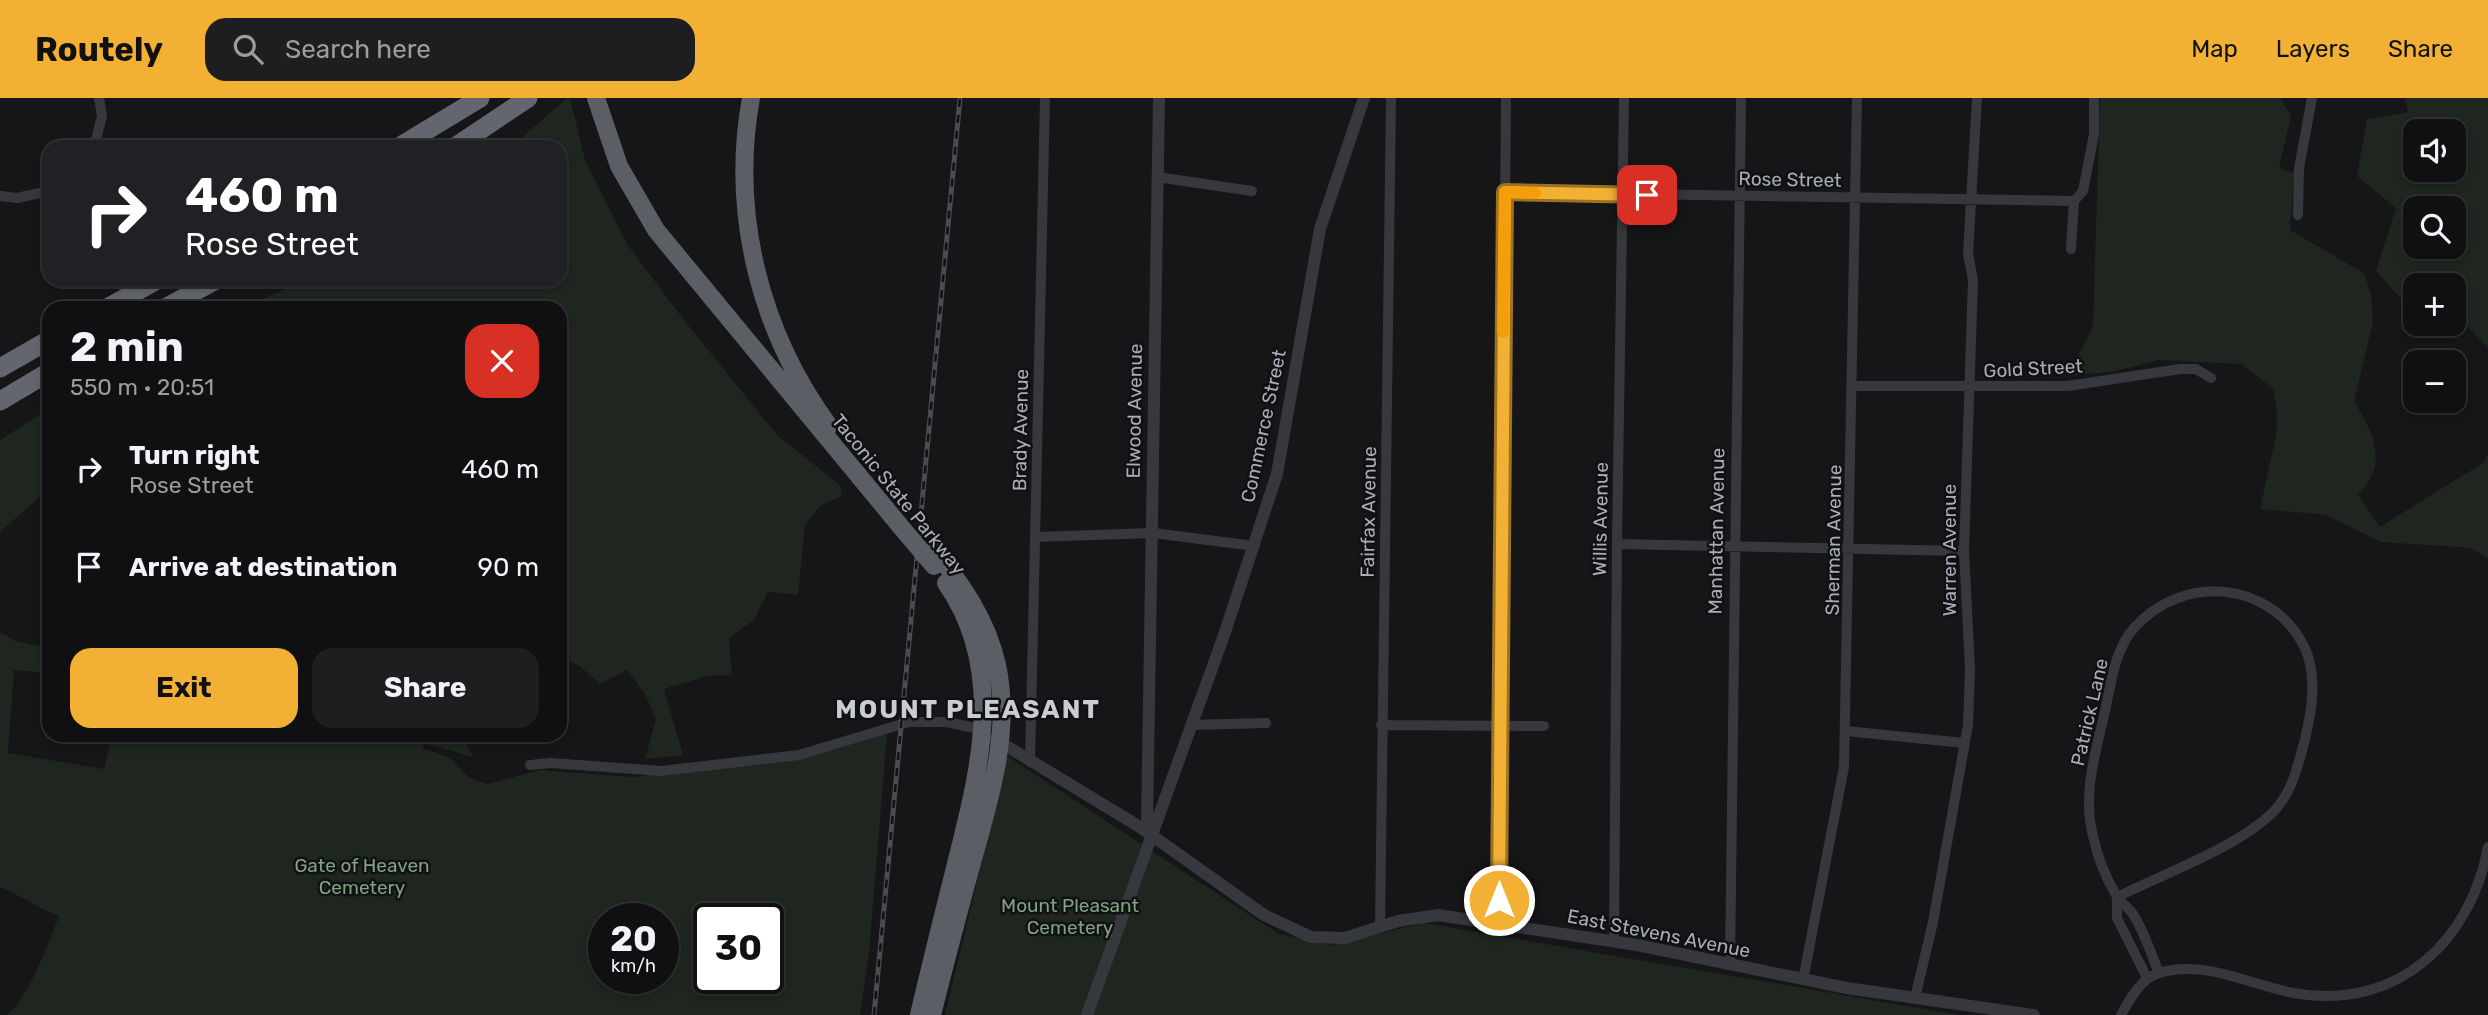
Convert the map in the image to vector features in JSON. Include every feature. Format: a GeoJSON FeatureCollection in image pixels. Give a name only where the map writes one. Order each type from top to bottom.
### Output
{"type":"FeatureCollection","features":[{"type":"Feature","properties":{"kind":"highway"},"geometry":{"type":"LineString","coordinates":[[411,140],[481,98]]}},
{"type":"Feature","properties":{"kind":"highway"},"geometry":{"type":"LineString","coordinates":[[465,140],[528,98]]}},
{"type":"Feature","properties":{"kind":"highway","name":"Taconic State Parkway"},"geometry":{"type":"LineString","coordinates":[[596,98],[619,166],[656,230],[974,604],[992,647],[1001,693],[1000,743],[986,811],[932,1015]]}},
{"type":"Feature","properties":{"kind":"highway","name":"Taconic State Parkway"},"geometry":{"type":"LineString","coordinates":[[751,98],[745,157],[746,208],[755,265],[770,316],[810,398],[902,520]]}},
{"type":"Feature","properties":{"kind":"highway"},"geometry":{"type":"LineString","coordinates":[[120,301],[145,287]]}},
{"type":"Feature","properties":{"kind":"highway"},"geometry":{"type":"LineString","coordinates":[[178,301],[203,287]]}},
{"type":"Feature","properties":{"kind":"highway"},"geometry":{"type":"LineString","coordinates":[[0,368],[42,344]]}},
{"type":"Feature","properties":{"kind":"highway"},"geometry":{"type":"LineString","coordinates":[[0,401],[42,376]]}},
{"type":"Feature","properties":{"kind":"highway","name":"Taconic State Parkway"},"geometry":{"type":"LineString","coordinates":[[919,1015],[975,786],[984,730],[983,685],[974,641],[956,597],[933,558]]}},
{"type":"Feature","properties":{"kind":"street"},"geometry":{"type":"LineString","coordinates":[[96,140],[102,116],[99,98]]}},
{"type":"Feature","properties":{"kind":"street","name":"Brady Avenue"},"geometry":{"type":"LineString","coordinates":[[1030,762],[1045,98]]}},
{"type":"Feature","properties":{"kind":"street","name":"Elwood Avenue"},"geometry":{"type":"LineString","coordinates":[[1150,724],[1159,98]]}},
{"type":"Feature","properties":{"kind":"street","name":"Commerce Street"},"geometry":{"type":"LineString","coordinates":[[1087,1015],[1255,546],[1277,474],[1320,229],[1364,98]]}},
{"type":"Feature","properties":{"kind":"street","name":"Fairfax Avenue"},"geometry":{"type":"LineString","coordinates":[[1380,927],[1391,98]]}},
{"type":"Feature","properties":{"kind":"street"},"geometry":{"type":"LineString","coordinates":[[1499,925],[1506,98]]}},
{"type":"Feature","properties":{"kind":"street","name":"Willis Avenue"},"geometry":{"type":"LineString","coordinates":[[1614,941],[1616,544],[1624,98]]}},
{"type":"Feature","properties":{"kind":"street","name":"Manhattan Avenue"},"geometry":{"type":"LineString","coordinates":[[1730,965],[1733,545],[1741,98]]}},
{"type":"Feature","properties":{"kind":"street","name":"Sherman Avenue"},"geometry":{"type":"LineString","coordinates":[[1802,980],[1844,767],[1857,98]]}},
{"type":"Feature","properties":{"kind":"street","name":"Warren Avenue"},"geometry":{"type":"LineString","coordinates":[[1915,998],[1933,922],[1965,743],[1970,697],[1964,551],[1973,281],[1968,254],[1977,98]]}},
{"type":"Feature","properties":{"kind":"street"},"geometry":{"type":"LineString","coordinates":[[2071,249],[2074,201],[2083,191],[2094,134],[2094,98]]}},
{"type":"Feature","properties":{"kind":"street"},"geometry":{"type":"LineString","coordinates":[[2298,215],[2299,168],[2312,98]]}},
{"type":"Feature","properties":{"kind":"street"},"geometry":{"type":"LineString","coordinates":[[1157,177],[1252,191]]}},
{"type":"Feature","properties":{"kind":"street","name":"Rose Street"},"geometry":{"type":"LineString","coordinates":[[1505,192],[2074,201]]}},
{"type":"Feature","properties":{"kind":"street"},"geometry":{"type":"LineString","coordinates":[[0,196],[17,198],[42,193]]}},
{"type":"Feature","properties":{"kind":"street","name":"Gold Street"},"geometry":{"type":"LineString","coordinates":[[1853,386],[2068,386],[2180,369],[2196,369],[2211,378]]}},
{"type":"Feature","properties":{"kind":"street"},"geometry":{"type":"LineString","coordinates":[[1035,537],[1153,533],[1255,546]]}},
{"type":"Feature","properties":{"kind":"street"},"geometry":{"type":"LineString","coordinates":[[1616,544],[1964,551]]}},
{"type":"Feature","properties":{"kind":"street","name":"Patrick Lane"},"geometry":{"type":"LineString","coordinates":[[2117,897],[2255,829],[2276,809],[2295,779],[2309,720],[2313,679],[2304,646],[2274,610],[2234,592],[2199,590],[2165,601],[2133,628],[2115,663],[2087,796],[2093,836],[2117,897],[2118,918],[2147,978]]}},
{"type":"Feature","properties":{"kind":"street"},"geometry":{"type":"LineString","coordinates":[[530,765],[563,764],[661,771],[699,764],[790,756],[876,730],[925,721],[974,726],[984,730]]}},
{"type":"Feature","properties":{"kind":"street"},"geometry":{"type":"LineString","coordinates":[[1190,724],[1266,723]]}},
{"type":"Feature","properties":{"kind":"street","name":"Commerce Street"},"geometry":{"type":"LineString","coordinates":[[1150,724],[1147,822],[1152,836]]}},
{"type":"Feature","properties":{"kind":"street"},"geometry":{"type":"LineString","coordinates":[[1381,724],[1544,726]]}},
{"type":"Feature","properties":{"kind":"street","name":"East Stevens Avenue"},"geometry":{"type":"LineString","coordinates":[[984,730],[1030,762],[1152,836],[1240,899],[1288,929],[1311,937],[1345,938],[1416,917],[1438,915],[1614,941],[1802,980],[2034,1015]]}},
{"type":"Feature","properties":{"kind":"street"},"geometry":{"type":"LineString","coordinates":[[1846,731],[1965,743]]}},
{"type":"Feature","properties":{"kind":"street"},"geometry":{"type":"LineString","coordinates":[[2121,1015],[2147,978],[2176,969],[2207,971],[2298,994],[2324,997],[2371,989],[2415,968],[2454,932],[2477,893],[2488,847]]}},
{"type":"Feature","properties":{"kind":"street","name":"Patrick Lane"},"geometry":{"type":"LineString","coordinates":[[2117,897],[2133,914],[2159,973]]}},
{"type":"Feature","properties":{"kind":"green space"},"geometry":{"type":"Polygon","coordinates":[[[570,98],[585,160],[627,244],[687,324],[778,436],[840,485],[842,496],[820,506],[805,525],[798,595],[768,592],[754,620],[729,638],[732,675],[707,676],[664,689],[683,755],[645,759],[656,719],[646,696],[627,670],[600,684],[581,667],[567,660],[567,301],[258,301],[292,287],[567,287],[567,140],[519,140],[570,98]]]}},
{"type":"Feature","properties":{"kind":"green space"},"geometry":{"type":"Polygon","coordinates":[[[2100,98],[2280,98],[2291,116],[2279,168],[2294,173],[2290,230],[2364,273],[2371,294],[2373,322],[2354,401],[2372,437],[2376,460],[2368,483],[2358,495],[2380,527],[2483,463],[2488,454],[2488,559],[2472,548],[2381,542],[2326,515],[2260,509],[2277,431],[2277,408],[2273,389],[2242,364],[2158,360],[2112,372],[2068,376],[2093,327],[2100,98]]]}},
{"type":"Feature","properties":{"kind":"green space"},"geometry":{"type":"Polygon","coordinates":[[[2405,98],[2488,98],[2488,347],[2466,325],[2466,273],[2403,273],[2403,301],[2376,271],[2396,208],[2357,176],[2367,119],[2408,112],[2405,98]]]}},
{"type":"Feature","properties":{"kind":"green space"},"geometry":{"type":"Polygon","coordinates":[[[42,413],[42,495],[0,532],[0,440],[42,413]]]}},
{"type":"Feature","properties":{"kind":"green space","name":"Gate of Heaven Cemetery"},"geometry":{"type":"Polygon","coordinates":[[[0,632],[15,641],[42,647],[42,672],[14,670],[8,753],[104,769],[110,742],[466,742],[473,757],[424,743],[422,748],[450,758],[469,778],[487,784],[540,770],[632,777],[817,755],[887,734],[869,952],[860,1015],[6,1015],[22,998],[30,984],[59,916],[0,887],[0,632]]]}},
{"type":"Feature","properties":{"kind":"green space","name":"Mount Pleasant Cemetery"},"geometry":{"type":"Polygon","coordinates":[[[1007,756],[1279,934],[1331,945],[1424,923],[1959,1015],[945,1015],[1007,756]]]}},
{"type":"Feature","properties":{"kind":"railway"},"geometry":{"type":"LineString","coordinates":[[874,1015],[960,98]]}},
{"type":"Feature","properties":{"kind":"slow traffic"},"geometry":{"type":"LineString","coordinates":[[1503,332],[1505,192],[1535,193]]}},
{"type":"Feature","properties":{"kind":"district","name":"MOUNT PLEASANT"},"geometry":{"type":"Point","coordinates":[968,709]}},
{"type":"Feature","properties":{"kind":"route"},"geometry":{"type":"LineString","coordinates":[[1499,900],[1505,192],[1647,195]]}}]}
